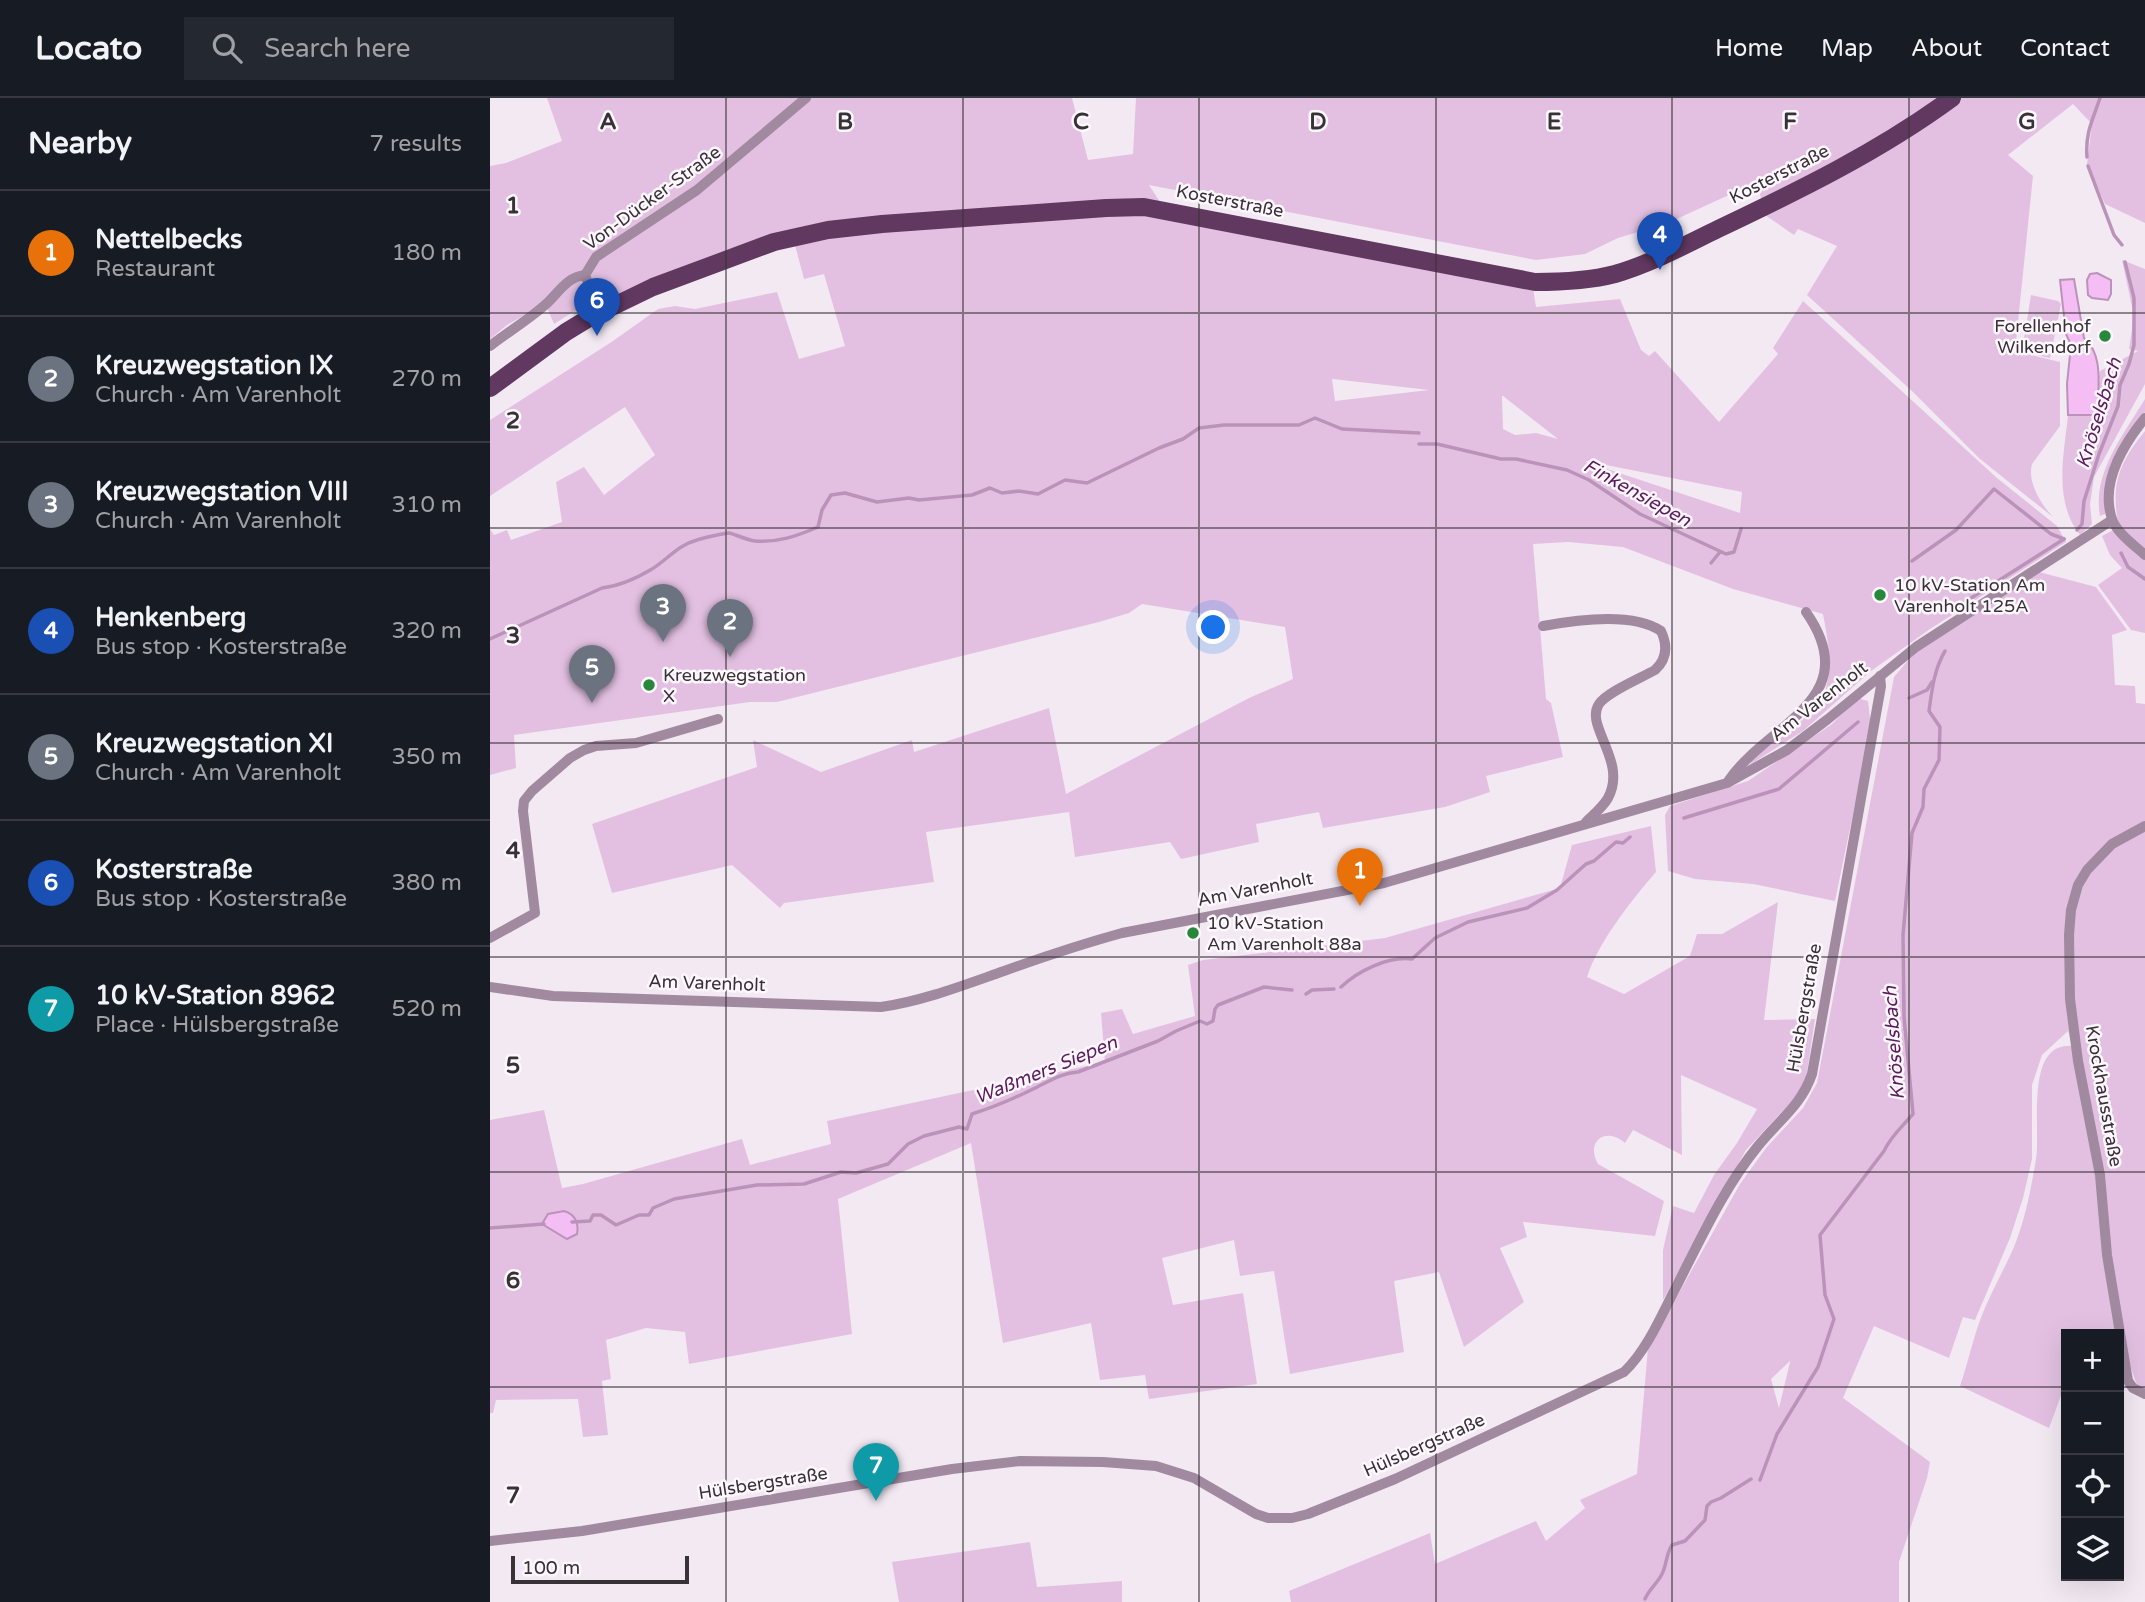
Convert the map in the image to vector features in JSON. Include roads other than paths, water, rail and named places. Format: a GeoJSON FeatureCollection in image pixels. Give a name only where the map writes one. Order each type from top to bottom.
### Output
{"type":"FeatureCollection","features":[{"type":"Feature","properties":{"kind":"main road","name":"Kosterstraße"},"geometry":{"type":"LineString","coordinates":[[490,388],[566,332],[603,311],[653,287],[750,250],[828,230],[938,219],[1125,207],[1163,209],[1535,282],[1585,280],[1616,273],[1657,257],[1759,209],[1881,145],[1952,98]]}},
{"type":"Feature","properties":{"kind":"street","name":"Von-Dücker-Straße"},"geometry":{"type":"LineString","coordinates":[[603,311],[585,275],[596,257],[697,190],[806,98]]}},
{"type":"Feature","properties":{"kind":"street"},"geometry":{"type":"LineString","coordinates":[[490,346],[547,303],[562,286],[585,275]]}},
{"type":"Feature","properties":{"kind":"street"},"geometry":{"type":"LineString","coordinates":[[2145,418],[2122,451],[2110,485],[2112,520],[2145,555]]}},
{"type":"Feature","properties":{"kind":"street","name":"Am Varenholt"},"geometry":{"type":"LineString","coordinates":[[490,987],[552,996],[846,1007],[900,1004],[1110,936],[1186,919],[1384,883],[1727,783],[1787,750],[1916,647],[2112,520]]}},
{"type":"Feature","properties":{"kind":"street"},"geometry":{"type":"LineString","coordinates":[[1727,783],[1739,765],[1794,721],[1811,703],[1822,678],[1823,650],[1818,631],[1806,612]]}},
{"type":"Feature","properties":{"kind":"street"},"geometry":{"type":"LineString","coordinates":[[1543,626],[1587,619],[1646,623],[1661,631],[1666,647],[1660,665],[1655,670],[1600,702],[1597,724],[1614,765],[1614,779],[1608,798],[1586,822]]}},
{"type":"Feature","properties":{"kind":"street","name":"Hülsbergstraße"},"geometry":{"type":"LineString","coordinates":[[490,1541],[582,1531],[953,1469],[1020,1461],[1156,1466],[1194,1478],[1256,1514],[1268,1518],[1292,1518],[1395,1479],[1624,1372],[1660,1319],[1734,1180],[1758,1146],[1805,1092],[1812,1074],[1869,761],[1881,685],[1880,676]]}},
{"type":"Feature","properties":{"kind":"street"},"geometry":{"type":"LineString","coordinates":[[490,938],[535,914],[523,811],[524,801],[531,791],[570,758],[584,750],[596,746],[636,743],[718,719]]}},
{"type":"Feature","properties":{"kind":"street","name":"Krockhausstraße"},"geometry":{"type":"LineString","coordinates":[[2145,826],[2112,844],[2087,870],[2078,885],[2069,936],[2070,999],[2078,1061],[2100,1175],[2107,1255],[2126,1373],[2133,1388],[2145,1394]]}},
{"type":"Feature","properties":{"kind":"waterway","name":"Knöselsbach"},"geometry":{"type":"LineString","coordinates":[[2087,157],[2088,133],[2100,98]]}},
{"type":"Feature","properties":{"kind":"waterway","name":"Knöselsbach"},"geometry":{"type":"LineString","coordinates":[[2088,166],[2114,235],[2122,245]]}},
{"type":"Feature","properties":{"kind":"waterway","name":"Knöselsbach"},"geometry":{"type":"LineString","coordinates":[[2077,530],[2082,524],[2084,501],[2118,406],[2120,385],[2134,345],[2134,298],[2125,262]]}},
{"type":"Feature","properties":{"kind":"waterway","name":"Finkensiepen"},"geometry":{"type":"LineString","coordinates":[[490,639],[602,588],[640,575],[690,542],[729,533],[752,540],[771,541],[818,527],[822,510],[831,495],[845,493],[877,502],[972,495],[990,488],[1002,493],[1019,491],[1038,494],[1065,480],[1087,483],[1183,439],[1199,428],[1224,425],[1299,425],[1315,418],[1342,429],[1419,433]]}},
{"type":"Feature","properties":{"kind":"waterway","name":"Finkensiepen"},"geometry":{"type":"LineString","coordinates":[[1419,444],[1437,444],[1501,459],[1516,459],[1567,470],[1589,480],[1640,514],[1726,554],[1734,552],[1741,529]]}},
{"type":"Feature","properties":{"kind":"waterway","name":"Finkensiepen"},"geometry":{"type":"LineString","coordinates":[[1912,561],[1956,530],[1994,489],[2051,534],[2064,539]]}},
{"type":"Feature","properties":{"kind":"waterway","name":"Knöselsbach"},"geometry":{"type":"LineString","coordinates":[[1957,607],[2064,539]]}},
{"type":"Feature","properties":{"kind":"waterway"},"geometry":{"type":"LineString","coordinates":[[1711,563],[1720,552]]}},
{"type":"Feature","properties":{"kind":"waterway"},"geometry":{"type":"LineString","coordinates":[[2121,553],[2128,567],[2145,579]]}},
{"type":"Feature","properties":{"kind":"waterway","name":"Knöselsbach"},"geometry":{"type":"LineString","coordinates":[[1760,1480],[1777,1434],[1818,1367],[1834,1319],[1825,1295],[1820,1235],[1893,1136],[1913,1114],[1904,1017],[1903,935],[1912,833],[1923,807],[1924,789],[1939,760],[1940,727],[1929,711],[1932,687],[1945,651]]}},
{"type":"Feature","properties":{"kind":"waterway","name":"Waßmers Siepen"},"geometry":{"type":"LineString","coordinates":[[1909,698],[1927,690],[1932,682]]}},
{"type":"Feature","properties":{"kind":"waterway","name":"Waßmers Siepen"},"geometry":{"type":"LineString","coordinates":[[1684,818],[1779,789],[1858,722]]}},
{"type":"Feature","properties":{"kind":"waterway","name":"Waßmers Siepen"},"geometry":{"type":"LineString","coordinates":[[1341,987],[1356,975],[1383,962],[1412,959],[1435,938],[1468,922],[1527,908],[1557,890],[1616,842],[1623,843],[1630,837]]}},
{"type":"Feature","properties":{"kind":"waterway","name":"Waßmers Siepen"},"geometry":{"type":"LineString","coordinates":[[572,1222],[590,1221],[593,1215],[601,1215],[616,1225],[639,1215],[649,1215],[653,1208],[674,1199],[757,1185],[804,1184],[841,1172],[856,1173],[888,1164],[908,1144],[924,1136],[959,1127],[967,1129],[972,1114],[1010,1100],[1060,1076],[1078,1072],[1158,1041],[1200,1021],[1207,1024],[1213,1021],[1218,1005],[1264,987],[1292,990]]}},
{"type":"Feature","properties":{"kind":"waterway","name":"Waßmers Siepen"},"geometry":{"type":"LineString","coordinates":[[1306,994],[1312,990],[1334,989]]}},
{"type":"Feature","properties":{"kind":"waterway","name":"Waßmers Siepen"},"geometry":{"type":"LineString","coordinates":[[490,1228],[544,1224]]}},
{"type":"Feature","properties":{"kind":"waterway","name":"Knöselsbach"},"geometry":{"type":"LineString","coordinates":[[1645,1599],[1662,1574],[1672,1545],[1685,1541],[1705,1520],[1707,1506],[1711,1502],[1751,1479]]}},
{"type":"Feature","properties":{"kind":"place","name":"Henkenberg"},"geometry":{"type":"Point","coordinates":[1660,270]}},
{"type":"Feature","properties":{"kind":"place","name":"Kosterstraße"},"geometry":{"type":"Point","coordinates":[597,336]}},
{"type":"Feature","properties":{"kind":"place","name":"Forellenhof Wilkendorf"},"geometry":{"type":"Point","coordinates":[2105,336]}},
{"type":"Feature","properties":{"kind":"place","name":"10 kV-Station Am Varenholt 125A"},"geometry":{"type":"Point","coordinates":[1880,595]}},
{"type":"Feature","properties":{"kind":"place","name":"Kreuzwegstation VIII"},"geometry":{"type":"Point","coordinates":[663,642]}},
{"type":"Feature","properties":{"kind":"place","name":"Kreuzwegstation IX"},"geometry":{"type":"Point","coordinates":[730,657]}},
{"type":"Feature","properties":{"kind":"place","name":"Kreuzwegstation X"},"geometry":{"type":"Point","coordinates":[649,685]}},
{"type":"Feature","properties":{"kind":"place","name":"Kreuzwegstation XI"},"geometry":{"type":"Point","coordinates":[592,703]}},
{"type":"Feature","properties":{"kind":"place","name":"Nettelbecks"},"geometry":{"type":"Point","coordinates":[1360,906]}},
{"type":"Feature","properties":{"kind":"place","name":"10 kV-Station Am Varenholt 88a"},"geometry":{"type":"Point","coordinates":[1193,933]}},
{"type":"Feature","properties":{"kind":"place","name":"10 kV-Station 8962"},"geometry":{"type":"Point","coordinates":[876,1501]}}]}
